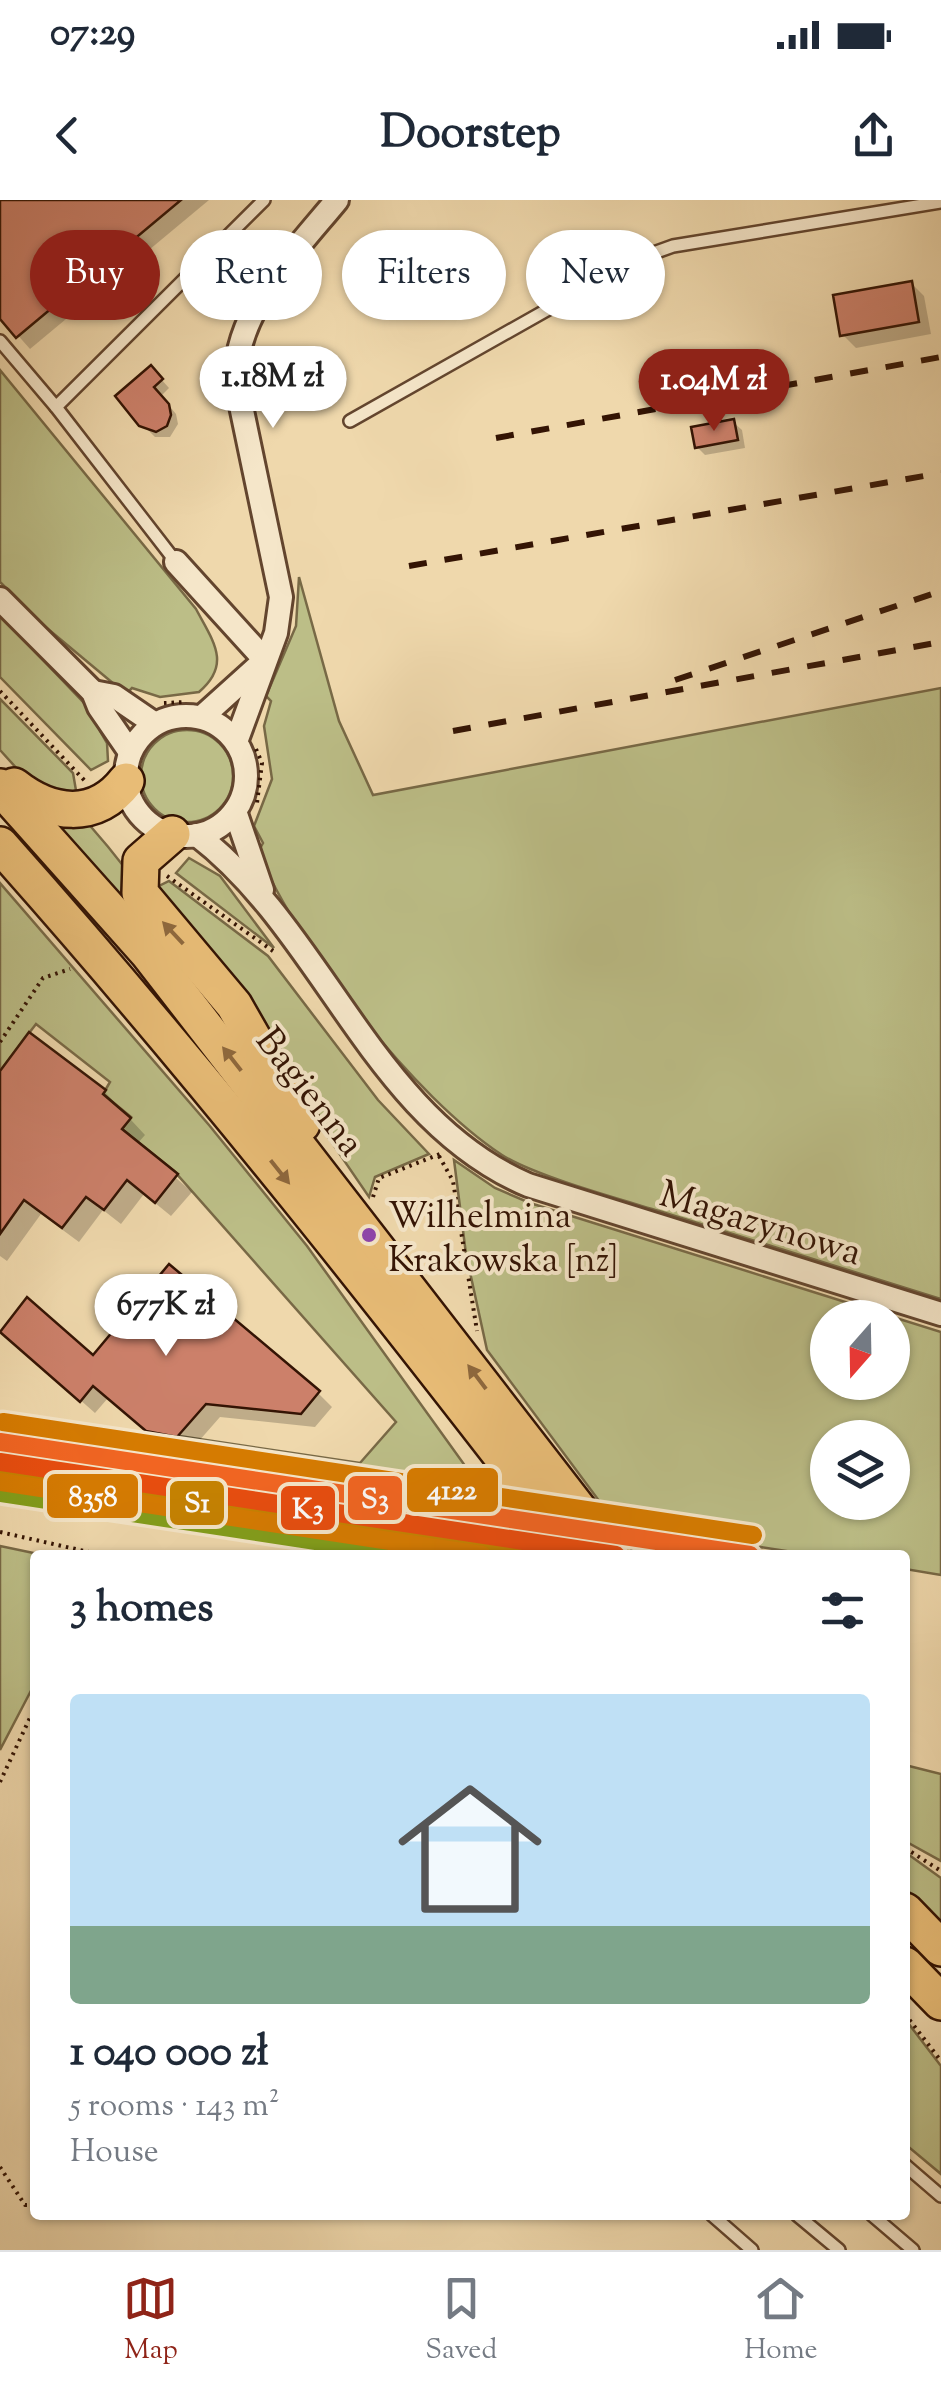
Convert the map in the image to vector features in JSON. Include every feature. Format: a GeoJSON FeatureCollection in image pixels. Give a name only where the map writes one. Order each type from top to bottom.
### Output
{"type":"FeatureCollection","features":[{"type":"Feature","properties":{"kind":"main road"},"geometry":{"type":"LineString","coordinates":[[0,775],[32,800],[80,811],[114,796],[118,768]]}},
{"type":"Feature","properties":{"kind":"main road","name":"Bagienna"},"geometry":{"type":"LineString","coordinates":[[0,787],[148,954],[314,1163],[521,1458],[575,1550]]}},
{"type":"Feature","properties":{"kind":"main road"},"geometry":{"type":"LineString","coordinates":[[184,835],[153,846],[141,860],[140,893],[234,1004],[295,1108],[314,1163]]}},
{"type":"Feature","properties":{"kind":"main road","name":"Bagienna"},"geometry":{"type":"LineString","coordinates":[[0,845],[219,1096],[420,1345],[609,1550]]}},
{"type":"Feature","properties":{"kind":"main road"},"geometry":{"type":"LineString","coordinates":[[910,1916],[941,1948]]}},
{"type":"Feature","properties":{"kind":"main road"},"geometry":{"type":"LineString","coordinates":[[921,1982],[941,2022]]}},
{"type":"Feature","properties":{"kind":"street"},"geometry":{"type":"LineString","coordinates":[[0,599],[94,692],[136,810],[158,829],[184,835],[224,822],[245,809],[244,741],[276,633],[281,597],[236,382],[237,356],[260,302],[338,200]]}},
{"type":"Feature","properties":{"kind":"street"},"geometry":{"type":"LineString","coordinates":[[176,562],[265,660]]}},
{"type":"Feature","properties":{"kind":"street"},"geometry":{"type":"LineString","coordinates":[[118,768],[155,724],[197,709],[265,660]]}},
{"type":"Feature","properties":{"kind":"street"},"geometry":{"type":"LineString","coordinates":[[94,692],[114,696],[155,724]]}},
{"type":"Feature","properties":{"kind":"street"},"geometry":{"type":"LineString","coordinates":[[197,709],[244,741]]}},
{"type":"Feature","properties":{"kind":"street","name":"Magazynowa"},"geometry":{"type":"LineString","coordinates":[[245,809],[244,848],[268,907]]}},
{"type":"Feature","properties":{"kind":"street","name":"Magazynowa"},"geometry":{"type":"LineString","coordinates":[[184,835],[239,872],[402,1086],[482,1162],[546,1191],[941,1314]]}},
{"type":"Feature","properties":{"kind":"lane"},"geometry":{"type":"LineString","coordinates":[[56,407],[264,200]]}},
{"type":"Feature","properties":{"kind":"lane"},"geometry":{"type":"LineString","coordinates":[[350,420],[637,259],[673,246],[941,202]]}},
{"type":"Feature","properties":{"kind":"lane"},"geometry":{"type":"LineString","coordinates":[[0,341],[176,562]]}},
{"type":"Feature","properties":{"kind":"lane"},"geometry":{"type":"LineString","coordinates":[[910,2169],[941,2196]]}},
{"type":"Feature","properties":{"kind":"lane"},"geometry":{"type":"LineString","coordinates":[[718,2220],[752,2250]]}},
{"type":"Feature","properties":{"kind":"lane"},"geometry":{"type":"LineString","coordinates":[[803,2220],[839,2250]]}},
{"type":"Feature","properties":{"kind":"lane"},"geometry":{"type":"LineString","coordinates":[[878,2220],[913,2250]]}},
{"type":"Feature","properties":{"kind":"path"},"geometry":{"type":"LineString","coordinates":[[132,706],[139,698],[197,709]]}},
{"type":"Feature","properties":{"kind":"path"},"geometry":{"type":"LineString","coordinates":[[244,741],[262,762],[245,809]]}},
{"type":"Feature","properties":{"kind":"path"},"geometry":{"type":"LineString","coordinates":[[85,780],[118,768]]}},
{"type":"Feature","properties":{"kind":"path"},"geometry":{"type":"LineString","coordinates":[[167,876],[280,958]]}},
{"type":"Feature","properties":{"kind":"path"},"geometry":{"type":"LineString","coordinates":[[0,1042],[43,978],[78,967]]}},
{"type":"Feature","properties":{"kind":"path"},"geometry":{"type":"LineString","coordinates":[[374,1197],[379,1178],[438,1155],[444,1162],[453,1181],[476,1326]]}},
{"type":"Feature","properties":{"kind":"path"},"geometry":{"type":"LineString","coordinates":[[0,1532],[80,1550]]}},
{"type":"Feature","properties":{"kind":"path"},"geometry":{"type":"LineString","coordinates":[[0,1782],[30,1717]]}},
{"type":"Feature","properties":{"kind":"path"},"geometry":{"type":"LineString","coordinates":[[910,1851],[941,1871]]}},
{"type":"Feature","properties":{"kind":"path"},"geometry":{"type":"LineString","coordinates":[[910,2021],[941,2061]]}},
{"type":"Feature","properties":{"kind":"path"},"geometry":{"type":"LineString","coordinates":[[0,2167],[25,2205],[30,2205]]}},
{"type":"Feature","properties":{"kind":"green space"},"geometry":{"type":"Polygon","coordinates":[[[0,370],[196,609],[213,642],[217,662],[209,682],[199,692],[160,697],[132,688],[126,694],[42,624],[0,582],[0,370]]]}},
{"type":"Feature","properties":{"kind":"green space"},"geometry":{"type":"Polygon","coordinates":[[[299,577],[339,721],[373,795],[941,688],[941,1299],[535,1171],[502,1155],[468,1129],[397,1059],[362,1018],[301,932],[258,852],[263,843],[254,826],[272,779],[264,726],[271,701],[266,696],[296,626],[299,577]]]}},
{"type":"Feature","properties":{"kind":"green space"},"geometry":{"type":"Polygon","coordinates":[[[0,615],[105,725],[100,731],[107,743],[108,761],[91,770],[0,677],[0,615]]]}},
{"type":"Feature","properties":{"kind":"green space"},"geometry":{"type":"Polygon","coordinates":[[[0,699],[73,773],[78,802],[29,782],[0,750],[0,699]]]}},
{"type":"Feature","properties":{"kind":"green space"},"geometry":{"type":"Polygon","coordinates":[[[187,730],[205,733],[220,743],[230,758],[230,794],[220,809],[205,819],[187,822],[169,819],[154,809],[144,794],[141,776],[144,758],[154,743],[169,733],[187,730]]]}},
{"type":"Feature","properties":{"kind":"green space"},"geometry":{"type":"Polygon","coordinates":[[[51,820],[86,821],[109,848],[173,934],[248,1056],[51,820]]]}},
{"type":"Feature","properties":{"kind":"green space"},"geometry":{"type":"Polygon","coordinates":[[[189,858],[220,876],[274,948],[176,873],[189,858]]]}},
{"type":"Feature","properties":{"kind":"green space"},"geometry":{"type":"Polygon","coordinates":[[[169,881],[268,956],[378,1100],[429,1154],[375,1177],[369,1197],[157,887],[169,881]]]}},
{"type":"Feature","properties":{"kind":"green space"},"geometry":{"type":"Polygon","coordinates":[[[0,883],[209,1125],[307,1246],[494,1506],[148,1451],[146,1431],[360,1463],[396,1422],[174,1171],[122,1129],[131,1117],[103,1094],[110,1082],[36,1024],[0,1071],[0,883]]]}},
{"type":"Feature","properties":{"kind":"green space"},"geometry":{"type":"Polygon","coordinates":[[[454,1160],[495,1188],[530,1203],[839,1300],[810,1300],[810,1400],[910,1400],[910,1322],[941,1332],[941,1575],[910,1570],[910,1550],[780,1550],[617,1525],[487,1350],[466,1254],[454,1160]]]}},
{"type":"Feature","properties":{"kind":"green space"},"geometry":{"type":"Polygon","coordinates":[[[0,1546],[30,1552],[30,1693],[0,1750],[0,1546]]]}},
{"type":"Feature","properties":{"kind":"green space"},"geometry":{"type":"Polygon","coordinates":[[[910,1766],[941,1774],[941,1861],[910,1844],[910,1766]]]}},
{"type":"Feature","properties":{"kind":"green space"},"geometry":{"type":"Polygon","coordinates":[[[910,1856],[941,1878],[941,1923],[910,1893],[910,1856]]]}},
{"type":"Feature","properties":{"kind":"green space"},"geometry":{"type":"Polygon","coordinates":[[[910,2026],[941,2066],[941,2174],[910,2148],[910,2026]]]}},
{"type":"Feature","properties":{"kind":"building"},"geometry":{"type":"Polygon","coordinates":[[[0,200],[181,200],[145,230],[30,230],[30,320],[38,320],[16,338],[0,319],[0,200]]]}},
{"type":"Feature","properties":{"kind":"building"},"geometry":{"type":"Polygon","coordinates":[[[912,281],[919,322],[840,336],[833,295],[912,281]]]}},
{"type":"Feature","properties":{"kind":"building"},"geometry":{"type":"Polygon","coordinates":[[[151,365],[163,379],[154,387],[169,404],[171,415],[167,426],[156,432],[139,426],[115,396],[151,365]]]}},
{"type":"Feature","properties":{"kind":"building"},"geometry":{"type":"Polygon","coordinates":[[[734,419],[738,440],[695,448],[691,427],[734,419]]]}},
{"type":"Feature","properties":{"kind":"building"},"geometry":{"type":"Polygon","coordinates":[[[29,1032],[106,1090],[103,1094],[131,1118],[122,1129],[178,1174],[155,1203],[127,1180],[104,1210],[86,1197],[62,1228],[24,1200],[0,1234],[0,1071],[29,1032]]]}},
{"type":"Feature","properties":{"kind":"building"},"geometry":{"type":"Polygon","coordinates":[[[169,1264],[320,1391],[301,1414],[206,1404],[177,1437],[146,1431],[93,1386],[80,1402],[0,1332],[27,1297],[93,1355],[169,1264]]]}},
{"type":"Feature","properties":{"kind":"railway"},"geometry":{"type":"LineString","coordinates":[[496,438],[941,357]]}},
{"type":"Feature","properties":{"kind":"railway"},"geometry":{"type":"LineString","coordinates":[[409,566],[941,473]]}},
{"type":"Feature","properties":{"kind":"railway"},"geometry":{"type":"LineString","coordinates":[[675,680],[941,591]]}},
{"type":"Feature","properties":{"kind":"railway"},"geometry":{"type":"LineString","coordinates":[[453,731],[941,642]]}},
{"type":"Feature","properties":{"kind":"transit line","name":"4122"},"geometry":{"type":"LineString","coordinates":[[3,1422],[753,1535]]}},
{"type":"Feature","properties":{"kind":"transit line","name":"S3"},"geometry":{"type":"LineString","coordinates":[[0,1442],[717,1550]]}},
{"type":"Feature","properties":{"kind":"transit line","name":"K3"},"geometry":{"type":"LineString","coordinates":[[0,1462],[583,1550]]}},
{"type":"Feature","properties":{"kind":"transit line","name":"S1"},"geometry":{"type":"LineString","coordinates":[[0,1473],[509,1550]]}},
{"type":"Feature","properties":{"kind":"transit line","name":"8358"},"geometry":{"type":"LineString","coordinates":[[0,1482],[449,1550]]}},
{"type":"Feature","properties":{"kind":"transit line"},"geometry":{"type":"LineString","coordinates":[[0,1493],[375,1550]]}},
{"type":"Feature","properties":{"kind":"place","name":"Wilhelmina Krakowska [nż]"},"geometry":{"type":"Point","coordinates":[369,1235]}}]}
